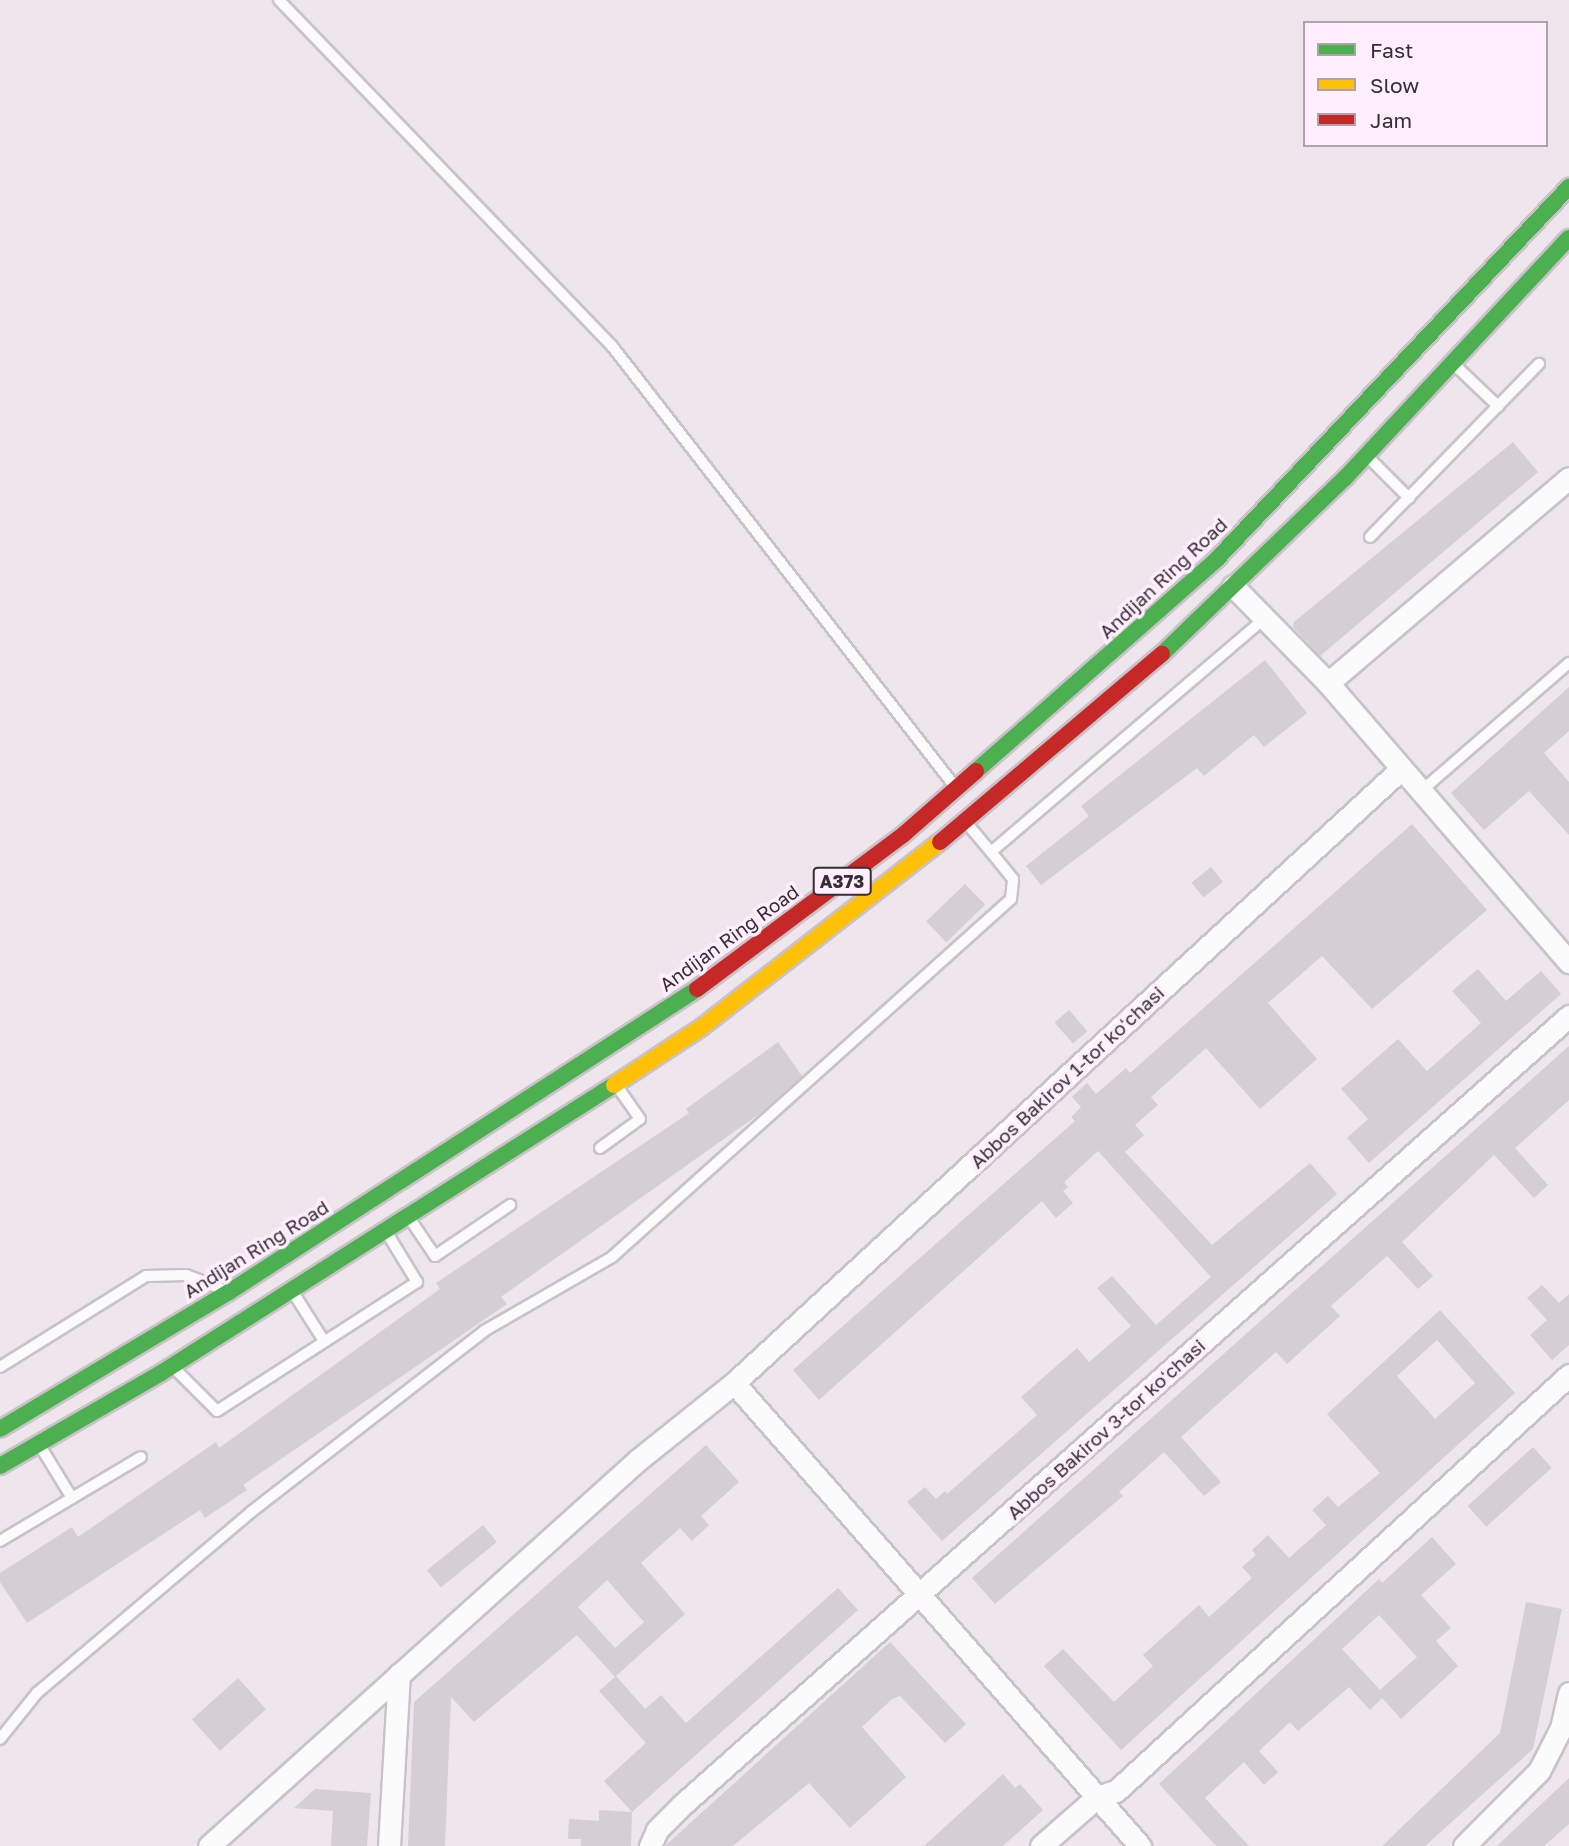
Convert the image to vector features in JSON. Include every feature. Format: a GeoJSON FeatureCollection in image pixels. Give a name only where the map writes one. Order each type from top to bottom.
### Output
{"type":"FeatureCollection","features":[{"type":"Feature","properties":{"kind":"highway","name":"Andijan Ring Road"},"geometry":{"type":"LineString","coordinates":[[0,1429],[229,1292],[708,982],[957,789],[1216,560],[1569,187]]}},
{"type":"Feature","properties":{"kind":"highway","name":"A373"},"geometry":{"type":"LineString","coordinates":[[0,1466],[172,1366],[702,1027],[966,822],[1127,688],[1233,586],[1366,455],[1569,238]]}},
{"type":"Feature","properties":{"kind":"street"},"geometry":{"type":"LineString","coordinates":[[1328,683],[1569,478]]}},
{"type":"Feature","properties":{"kind":"street"},"geometry":{"type":"LineString","coordinates":[[1233,586],[1328,683],[1400,770],[1569,962]]}},
{"type":"Feature","properties":{"kind":"street","name":"Abbos Bakirov 1-tor koʻchasi"},"geometry":{"type":"LineString","coordinates":[[209,1846],[638,1460],[734,1383],[1400,770]]}},
{"type":"Feature","properties":{"kind":"street","name":"Abbos Bakirov 3-tor koʻchasi"},"geometry":{"type":"LineString","coordinates":[[650,1846],[657,1830],[683,1804],[1569,1016]]}},
{"type":"Feature","properties":{"kind":"street"},"geometry":{"type":"LineString","coordinates":[[1041,1846],[1097,1797],[1116,1791],[1569,1375]]}},
{"type":"Feature","properties":{"kind":"street"},"geometry":{"type":"LineString","coordinates":[[734,1383],[1140,1846]]}},
{"type":"Feature","properties":{"kind":"street"},"geometry":{"type":"LineString","coordinates":[[389,1846],[399,1674]]}},
{"type":"Feature","properties":{"kind":"street"},"geometry":{"type":"LineString","coordinates":[[1464,1846],[1539,1771],[1561,1728],[1569,1693]]}},
{"type":"Feature","properties":{"kind":"lane"},"geometry":{"type":"LineString","coordinates":[[279,0],[612,346],[957,789]]}},
{"type":"Feature","properties":{"kind":"lane"},"geometry":{"type":"LineString","coordinates":[[1453,362],[1498,406]]}},
{"type":"Feature","properties":{"kind":"lane"},"geometry":{"type":"LineString","coordinates":[[1370,537],[1539,364]]}},
{"type":"Feature","properties":{"kind":"lane"},"geometry":{"type":"LineString","coordinates":[[1366,455],[1409,498]]}},
{"type":"Feature","properties":{"kind":"lane"},"geometry":{"type":"LineString","coordinates":[[991,852],[1265,618]]}},
{"type":"Feature","properties":{"kind":"lane"},"geometry":{"type":"LineString","coordinates":[[1420,792],[1569,663]]}},
{"type":"Feature","properties":{"kind":"lane"},"geometry":{"type":"LineString","coordinates":[[0,1739],[37,1693],[251,1512],[484,1331],[623,1248],[1011,899],[1013,879],[966,822]]}},
{"type":"Feature","properties":{"kind":"lane"},"geometry":{"type":"LineString","coordinates":[[600,1148],[640,1119],[616,1084]]}},
{"type":"Feature","properties":{"kind":"lane"},"geometry":{"type":"LineString","coordinates":[[409,1216],[435,1256],[510,1205]]}},
{"type":"Feature","properties":{"kind":"lane"},"geometry":{"type":"LineString","coordinates":[[172,1366],[217,1411],[418,1282],[386,1231]]}},
{"type":"Feature","properties":{"kind":"lane"},"geometry":{"type":"LineString","coordinates":[[0,1367],[146,1276],[187,1275],[229,1292]]}},
{"type":"Feature","properties":{"kind":"lane"},"geometry":{"type":"LineString","coordinates":[[292,1290],[324,1341]]}},
{"type":"Feature","properties":{"kind":"lane"},"geometry":{"type":"LineString","coordinates":[[39,1443],[72,1499]]}},
{"type":"Feature","properties":{"kind":"lane"},"geometry":{"type":"LineString","coordinates":[[0,1541],[141,1457]]}},
{"type":"Feature","properties":{"kind":"building"},"geometry":{"type":"Polygon","coordinates":[[[1513,442],[1538,472],[1320,656],[1293,627],[1294,622],[1513,442]]]}},
{"type":"Feature","properties":{"kind":"building"},"geometry":{"type":"Polygon","coordinates":[[[1265,660],[1307,713],[1264,747],[1254,735],[1204,776],[1197,768],[1041,885],[1026,866],[1089,816],[1081,806],[1265,660]]]}},
{"type":"Feature","properties":{"kind":"building"},"geometry":{"type":"Polygon","coordinates":[[[1569,687],[1569,731],[1544,753],[1569,782],[1569,835],[1529,791],[1484,830],[1451,793],[1569,687]]]}},
{"type":"Feature","properties":{"kind":"building"},"geometry":{"type":"Polygon","coordinates":[[[1412,824],[1487,910],[1372,1009],[1322,956],[1268,1003],[1317,1059],[1260,1109],[1206,1048],[1151,1097],[1158,1105],[1135,1125],[1144,1135],[1125,1152],[1212,1245],[1310,1163],[1337,1194],[942,1541],[907,1502],[925,1487],[936,1499],[945,1491],[947,1494],[1037,1415],[1021,1397],[1077,1348],[1089,1362],[1131,1326],[1097,1288],[1112,1276],[1156,1325],[1211,1277],[1098,1151],[1064,1182],[1068,1187],[1063,1191],[1073,1203],[1056,1218],[1042,1201],[819,1400],[793,1370],[1075,1121],[1071,1117],[1081,1107],[1072,1097],[1087,1083],[1096,1094],[1126,1068],[1130,1073],[1412,824]]]}},
{"type":"Feature","properties":{"kind":"building"},"geometry":{"type":"Polygon","coordinates":[[[1211,867],[1223,882],[1204,897],[1192,883],[1211,867]]]}},
{"type":"Feature","properties":{"kind":"building"},"geometry":{"type":"Polygon","coordinates":[[[965,884],[985,905],[946,942],[926,922],[965,884]]]}},
{"type":"Feature","properties":{"kind":"building"},"geometry":{"type":"Polygon","coordinates":[[[1478,969],[1506,1001],[1541,971],[1561,994],[1369,1163],[1347,1138],[1368,1119],[1341,1089],[1398,1039],[1427,1071],[1481,1023],[1452,991],[1478,969]]]}},
{"type":"Feature","properties":{"kind":"building"},"geometry":{"type":"Polygon","coordinates":[[[1069,1010],[1087,1031],[1073,1044],[1055,1022],[1069,1010]]]}},
{"type":"Feature","properties":{"kind":"building"},"geometry":{"type":"Polygon","coordinates":[[[778,1042],[802,1076],[762,1112],[501,1297],[507,1304],[243,1485],[247,1490],[205,1518],[200,1510],[27,1623],[0,1582],[0,1573],[72,1527],[78,1537],[216,1442],[219,1448],[440,1289],[436,1283],[689,1113],[686,1109],[778,1042]]]}},
{"type":"Feature","properties":{"kind":"building"},"geometry":{"type":"Polygon","coordinates":[[[1569,1046],[1569,1100],[1515,1148],[1548,1185],[1534,1198],[1494,1155],[1402,1242],[1433,1276],[1418,1289],[1387,1256],[1331,1306],[1340,1316],[1287,1364],[1276,1352],[1181,1437],[1221,1482],[1204,1496],[1164,1452],[1119,1492],[1123,1496],[995,1604],[972,1578],[1569,1046]]]}},
{"type":"Feature","properties":{"kind":"building"},"geometry":{"type":"Polygon","coordinates":[[[1542,1285],[1559,1303],[1569,1294],[1569,1345],[1552,1360],[1530,1335],[1547,1320],[1527,1298],[1542,1285]]]}},
{"type":"Feature","properties":{"kind":"building"},"geometry":{"type":"Polygon","coordinates":[[[1440,1310],[1515,1393],[1121,1750],[1044,1666],[1063,1649],[1114,1702],[1153,1666],[1143,1655],[1199,1605],[1209,1617],[1252,1578],[1242,1567],[1256,1555],[1252,1550],[1268,1535],[1289,1558],[1326,1525],[1312,1510],[1328,1496],[1338,1507],[1380,1473],[1327,1414],[1440,1310]],[[1437,1340],[1397,1376],[1435,1419],[1475,1383],[1437,1340]]]}},
{"type":"Feature","properties":{"kind":"building"},"geometry":{"type":"Polygon","coordinates":[[[706,1445],[739,1482],[701,1516],[709,1525],[692,1541],[680,1528],[641,1563],[685,1614],[616,1676],[645,1709],[661,1695],[686,1723],[838,1588],[858,1610],[632,1812],[604,1781],[646,1743],[599,1691],[615,1677],[577,1635],[474,1722],[451,1697],[445,1846],[408,1846],[414,1702],[706,1445]],[[607,1580],[578,1607],[615,1648],[644,1622],[607,1580]]]}},
{"type":"Feature","properties":{"kind":"building"},"geometry":{"type":"Polygon","coordinates":[[[1533,1447],[1552,1468],[1486,1527],[1468,1506],[1533,1447]]]}},
{"type":"Feature","properties":{"kind":"building"},"geometry":{"type":"Polygon","coordinates":[[[483,1525],[497,1542],[441,1587],[427,1570],[483,1525]]]}},
{"type":"Feature","properties":{"kind":"building"},"geometry":{"type":"Polygon","coordinates":[[[1432,1537],[1456,1564],[1421,1595],[1451,1628],[1436,1641],[1458,1666],[1401,1719],[1382,1698],[1370,1710],[1349,1687],[1298,1731],[1290,1722],[1259,1751],[1278,1772],[1264,1785],[1244,1762],[1205,1798],[1249,1846],[1216,1846],[1159,1784],[1379,1579],[1382,1583],[1432,1537]],[[1379,1615],[1342,1649],[1380,1690],[1417,1657],[1379,1615]]]}},
{"type":"Feature","properties":{"kind":"building"},"geometry":{"type":"Polygon","coordinates":[[[1526,1602],[1562,1609],[1533,1749],[1425,1846],[1382,1846],[1500,1733],[1526,1602]]]}},
{"type":"Feature","properties":{"kind":"building"},"geometry":{"type":"Polygon","coordinates":[[[890,1642],[966,1724],[945,1743],[900,1696],[892,1699],[862,1727],[906,1777],[850,1828],[809,1783],[733,1846],[665,1846],[890,1642]]]}},
{"type":"Feature","properties":{"kind":"building"},"geometry":{"type":"Polygon","coordinates":[[[238,1678],[266,1709],[220,1751],[192,1719],[238,1678]]]}},
{"type":"Feature","properties":{"kind":"building"},"geometry":{"type":"Polygon","coordinates":[[[1003,1774],[1015,1788],[1020,1784],[1043,1810],[1003,1846],[924,1846],[1003,1774]]]}},
{"type":"Feature","properties":{"kind":"building"},"geometry":{"type":"Polygon","coordinates":[[[1569,1778],[1569,1824],[1544,1846],[1497,1846],[1569,1778]]]}},
{"type":"Feature","properties":{"kind":"building"},"geometry":{"type":"Polygon","coordinates":[[[315,1789],[371,1793],[367,1846],[331,1846],[333,1811],[294,1808],[315,1789]]]}},
{"type":"Feature","properties":{"kind":"building"},"geometry":{"type":"Polygon","coordinates":[[[599,1810],[632,1812],[631,1846],[581,1846],[581,1839],[568,1839],[569,1819],[599,1821],[599,1810]]]}},
{"type":"Feature","properties":{"kind":"traffic: fast"},"geometry":{"type":"LineString","coordinates":[[976,771],[1216,560],[1569,187]]}},
{"type":"Feature","properties":{"kind":"traffic: fast"},"geometry":{"type":"LineString","coordinates":[[1162,654],[1345,478],[1569,238]]}},
{"type":"Feature","properties":{"kind":"traffic: fast"},"geometry":{"type":"LineString","coordinates":[[0,1429],[229,1292],[697,989]]}},
{"type":"Feature","properties":{"kind":"traffic: fast"},"geometry":{"type":"LineString","coordinates":[[0,1466],[161,1373],[614,1085]]}},
{"type":"Feature","properties":{"kind":"traffic: slow"},"geometry":{"type":"LineString","coordinates":[[614,1085],[702,1027],[940,842]]}},
{"type":"Feature","properties":{"kind":"traffic: jam"},"geometry":{"type":"LineString","coordinates":[[940,842],[1162,654]]}},
{"type":"Feature","properties":{"kind":"traffic: jam"},"geometry":{"type":"LineString","coordinates":[[697,989],[903,835],[976,771]]}}]}
